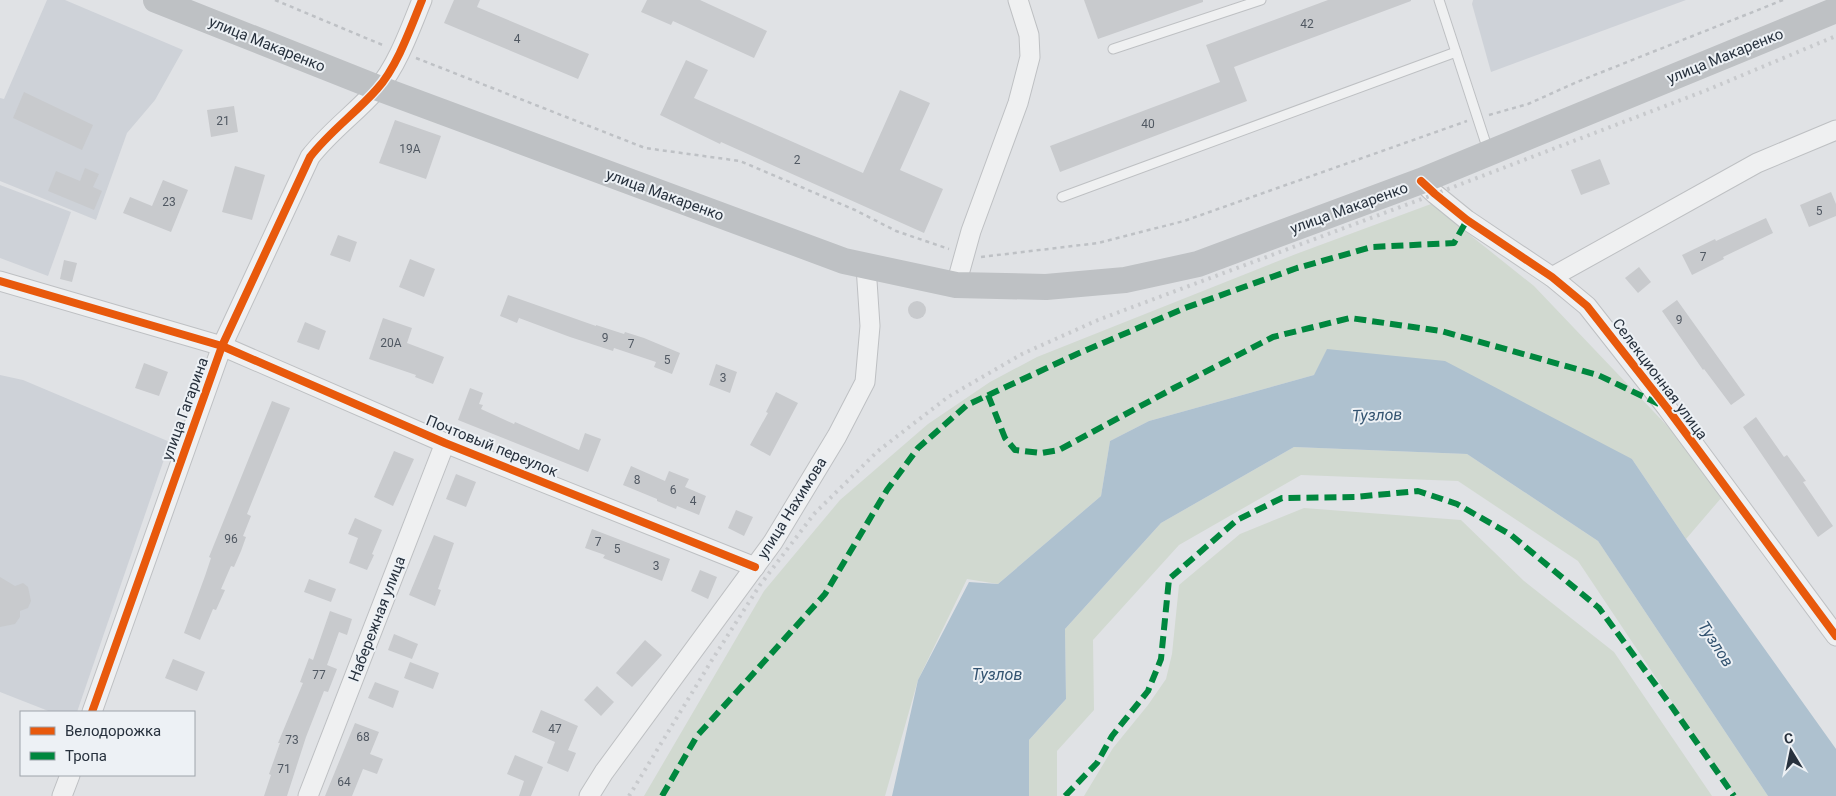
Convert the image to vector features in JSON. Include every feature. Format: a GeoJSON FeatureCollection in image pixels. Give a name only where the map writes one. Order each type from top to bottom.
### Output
{"type":"FeatureCollection","features":[{"type":"Feature","properties":{"kind":"main road","name":"улица Макаренко"},"geometry":{"type":"LineString","coordinates":[[156,0],[378,88],[844,261],[956,285],[1046,287],[1125,280],[1198,264],[1421,181],[1836,10]]}},
{"type":"Feature","properties":{"kind":"street"},"geometry":{"type":"LineString","coordinates":[[378,88],[400,52],[422,0]]}},
{"type":"Feature","properties":{"kind":"street"},"geometry":{"type":"LineString","coordinates":[[956,285],[972,231],[1018,103],[1030,57],[1029,35],[1018,0]]}},
{"type":"Feature","properties":{"kind":"street","name":"улица Гагарина"},"geometry":{"type":"LineString","coordinates":[[92,711],[222,346],[310,157],[322,141],[378,88]]}},
{"type":"Feature","properties":{"kind":"street"},"geometry":{"type":"LineString","coordinates":[[1552,278],[1757,163],[1836,130]]}},
{"type":"Feature","properties":{"kind":"street","name":"Селекционная улица"},"geometry":{"type":"LineString","coordinates":[[1421,181],[1467,220],[1552,278],[1587,306],[1667,408],[1836,636]]}},
{"type":"Feature","properties":{"kind":"street","name":"улица Нахимова"},"geometry":{"type":"LineString","coordinates":[[589,796],[604,772],[773,542],[832,444],[865,382],[870,326],[866,266]]}},
{"type":"Feature","properties":{"kind":"street","name":"Почтовый переулок"},"geometry":{"type":"LineString","coordinates":[[0,281],[222,346],[445,443],[755,567]]}},
{"type":"Feature","properties":{"kind":"street","name":"Набережная улица"},"geometry":{"type":"LineString","coordinates":[[308,796],[445,443]]}},
{"type":"Feature","properties":{"kind":"street"},"geometry":{"type":"LineString","coordinates":[[62,796],[70,776]]}},
{"type":"Feature","properties":{"kind":"lane"},"geometry":{"type":"LineString","coordinates":[[1114,49],[1262,0]]}},
{"type":"Feature","properties":{"kind":"lane"},"geometry":{"type":"LineString","coordinates":[[1438,0],[1489,153]]}},
{"type":"Feature","properties":{"kind":"lane"},"geometry":{"type":"LineString","coordinates":[[1062,197],[1456,52]]}},
{"type":"Feature","properties":{"kind":"path"},"geometry":{"type":"LineString","coordinates":[[275,0],[470,81],[645,148],[740,162],[855,210],[896,231],[974,258],[1090,244],[1184,221],[1478,118],[1528,104],[1577,82],[1783,0]]}},
{"type":"Feature","properties":{"kind":"shaded area"},"geometry":{"type":"Polygon","coordinates":[[[47,0],[65,0],[183,50],[155,100],[127,133],[96,220],[0,181],[0,98],[4,99],[47,0]]]}},
{"type":"Feature","properties":{"kind":"shaded area"},"geometry":{"type":"Polygon","coordinates":[[[1473,0],[1686,0],[1491,72],[1472,4],[1473,0]]]}},
{"type":"Feature","properties":{"kind":"shaded area"},"geometry":{"type":"Polygon","coordinates":[[[0,185],[71,212],[48,276],[0,258],[0,185]]]}},
{"type":"Feature","properties":{"kind":"shaded area"},"geometry":{"type":"Polygon","coordinates":[[[1431,204],[1534,286],[1674,433],[1722,497],[1686,539],[1632,459],[1314,375],[1149,421],[1110,441],[1101,496],[998,584],[967,579],[918,680],[885,796],[644,796],[764,591],[840,500],[928,424],[990,382],[1037,357],[1296,254],[1431,204]]]}},
{"type":"Feature","properties":{"kind":"shaded area"},"geometry":{"type":"Polygon","coordinates":[[[0,375],[23,380],[170,442],[77,711],[48,711],[0,692],[0,375]]]}},
{"type":"Feature","properties":{"kind":"shaded area"},"geometry":{"type":"Polygon","coordinates":[[[1294,447],[1467,454],[1598,541],[1768,796],[1735,796],[1578,561],[1458,481],[1301,475],[1179,545],[1093,640],[1094,710],[1057,751],[1057,796],[1029,796],[1029,740],[1066,699],[1065,629],[1161,523],[1294,447]]]}},
{"type":"Feature","properties":{"kind":"shaded area"},"geometry":{"type":"Polygon","coordinates":[[[1304,508],[1461,520],[1524,581],[1614,652],[1712,796],[1084,796],[1113,748],[1148,705],[1166,679],[1172,654],[1179,585],[1240,534],[1304,508]]]}},
{"type":"Feature","properties":{"kind":"water","name":"Тузлов"},"geometry":{"type":"Polygon","coordinates":[[[1327,349],[1445,361],[1632,459],[1686,539],[1836,749],[1836,796],[1768,796],[1598,541],[1467,454],[1294,447],[1161,523],[1065,629],[1066,699],[1029,740],[1029,796],[892,796],[918,680],[969,582],[998,584],[1101,496],[1110,441],[1149,421],[1314,375],[1327,349]]]}},
{"type":"Feature","properties":{"kind":"building"},"geometry":{"type":"Polygon","coordinates":[[[454,0],[480,0],[477,7],[589,54],[578,79],[444,23],[454,0]]]}},
{"type":"Feature","properties":{"kind":"building"},"geometry":{"type":"Polygon","coordinates":[[[647,0],[700,0],[767,31],[754,58],[673,21],[671,25],[641,12],[647,0]]]}},
{"type":"Feature","properties":{"kind":"building"},"geometry":{"type":"Polygon","coordinates":[[[1084,0],[1203,0],[1203,2],[1098,39],[1084,0]]]}},
{"type":"Feature","properties":{"kind":"building"},"geometry":{"type":"Polygon","coordinates":[[[1328,0],[1411,1],[1234,67],[1247,101],[1060,172],[1050,146],[1220,82],[1206,45],[1328,0]]]}},
{"type":"Feature","properties":{"kind":"building"},"geometry":{"type":"Polygon","coordinates":[[[686,60],[708,70],[694,98],[863,173],[900,90],[930,103],[900,170],[943,189],[924,233],[721,142],[720,144],[660,115],[686,60]]]}},
{"type":"Feature","properties":{"kind":"building"},"geometry":{"type":"Polygon","coordinates":[[[24,92],[93,125],[82,150],[13,118],[24,92]]]}},
{"type":"Feature","properties":{"kind":"building"},"geometry":{"type":"Polygon","coordinates":[[[234,106],[238,132],[211,137],[207,110],[234,106]]]}},
{"type":"Feature","properties":{"kind":"building"},"geometry":{"type":"Polygon","coordinates":[[[395,120],[441,136],[426,179],[379,163],[395,120]]]}},
{"type":"Feature","properties":{"kind":"building"},"geometry":{"type":"Polygon","coordinates":[[[1600,159],[1610,184],[1581,195],[1571,170],[1600,159]]]}},
{"type":"Feature","properties":{"kind":"building"},"geometry":{"type":"Polygon","coordinates":[[[235,166],[265,175],[252,220],[222,212],[235,166]]]}},
{"type":"Feature","properties":{"kind":"building"},"geometry":{"type":"Polygon","coordinates":[[[85,168],[99,174],[93,187],[102,191],[94,210],[48,191],[56,171],[80,181],[85,168]]]}},
{"type":"Feature","properties":{"kind":"building"},"geometry":{"type":"Polygon","coordinates":[[[163,180],[188,190],[171,232],[123,213],[130,197],[152,206],[163,180]]]}},
{"type":"Feature","properties":{"kind":"building"},"geometry":{"type":"Polygon","coordinates":[[[1831,192],[1836,204],[1836,216],[1809,227],[1800,205],[1831,192]]]}},
{"type":"Feature","properties":{"kind":"building"},"geometry":{"type":"Polygon","coordinates":[[[1766,218],[1773,233],[1723,257],[1724,259],[1692,275],[1682,255],[1766,218]]]}},
{"type":"Feature","properties":{"kind":"building"},"geometry":{"type":"Polygon","coordinates":[[[338,235],[357,242],[350,262],[330,255],[338,235]]]}},
{"type":"Feature","properties":{"kind":"building"},"geometry":{"type":"Polygon","coordinates":[[[410,259],[435,269],[424,297],[399,287],[410,259]]]}},
{"type":"Feature","properties":{"kind":"building"},"geometry":{"type":"Polygon","coordinates":[[[64,260],[77,263],[72,282],[60,279],[64,260]]]}},
{"type":"Feature","properties":{"kind":"building"},"geometry":{"type":"Polygon","coordinates":[[[1639,267],[1651,282],[1638,293],[1625,278],[1639,267]]]}},
{"type":"Feature","properties":{"kind":"building"},"geometry":{"type":"Polygon","coordinates":[[[508,295],[596,326],[644,338],[680,353],[672,374],[654,367],[656,362],[614,348],[613,351],[519,318],[517,323],[500,316],[508,295]]]}},
{"type":"Feature","properties":{"kind":"building"},"geometry":{"type":"Polygon","coordinates":[[[1677,300],[1745,395],[1731,405],[1703,370],[1662,311],[1677,300]]]}},
{"type":"Feature","properties":{"kind":"building"},"geometry":{"type":"Polygon","coordinates":[[[917,301],[923,304],[926,310],[923,316],[917,319],[911,316],[908,310],[911,304],[917,301]]]}},
{"type":"Feature","properties":{"kind":"building"},"geometry":{"type":"Polygon","coordinates":[[[383,318],[412,328],[407,343],[444,357],[433,384],[415,377],[416,375],[369,359],[383,318]]]}},
{"type":"Feature","properties":{"kind":"building"},"geometry":{"type":"Polygon","coordinates":[[[305,322],[326,331],[319,350],[297,342],[305,322]]]}},
{"type":"Feature","properties":{"kind":"building"},"geometry":{"type":"Polygon","coordinates":[[[144,363],[168,372],[159,396],[135,388],[144,363]]]}},
{"type":"Feature","properties":{"kind":"building"},"geometry":{"type":"Polygon","coordinates":[[[716,364],[737,372],[730,393],[709,385],[716,364]]]}},
{"type":"Feature","properties":{"kind":"building"},"geometry":{"type":"Polygon","coordinates":[[[470,388],[483,393],[479,404],[483,405],[481,409],[579,450],[585,433],[601,439],[588,472],[458,420],[470,388]]]}},
{"type":"Feature","properties":{"kind":"building"},"geometry":{"type":"Polygon","coordinates":[[[776,392],[798,403],[770,456],[750,445],[768,413],[766,412],[776,392]]]}},
{"type":"Feature","properties":{"kind":"building"},"geometry":{"type":"Polygon","coordinates":[[[272,401],[290,408],[247,514],[251,516],[243,536],[246,537],[241,551],[234,567],[231,566],[221,589],[225,590],[216,610],[213,609],[200,640],[184,633],[211,558],[209,557],[272,401]]]}},
{"type":"Feature","properties":{"kind":"building"},"geometry":{"type":"Polygon","coordinates":[[[1756,417],[1784,457],[1787,455],[1806,481],[1803,482],[1833,526],[1818,537],[1743,427],[1756,417]]]}},
{"type":"Feature","properties":{"kind":"building"},"geometry":{"type":"Polygon","coordinates":[[[394,451],[414,459],[393,506],[374,497],[394,451]]]}},
{"type":"Feature","properties":{"kind":"building"},"geometry":{"type":"Polygon","coordinates":[[[631,466],[665,481],[669,471],[689,479],[685,487],[706,496],[699,515],[677,506],[676,509],[623,485],[631,466]]]}},
{"type":"Feature","properties":{"kind":"building"},"geometry":{"type":"Polygon","coordinates":[[[456,474],[476,482],[466,507],[446,499],[456,474]]]}},
{"type":"Feature","properties":{"kind":"building"},"geometry":{"type":"Polygon","coordinates":[[[736,510],[753,517],[744,536],[728,528],[736,510]]]}},
{"type":"Feature","properties":{"kind":"building"},"geometry":{"type":"Polygon","coordinates":[[[355,518],[382,530],[367,570],[349,563],[358,538],[348,534],[355,518]]]}},
{"type":"Feature","properties":{"kind":"building"},"geometry":{"type":"Polygon","coordinates":[[[592,529],[670,559],[662,581],[603,558],[605,555],[585,548],[592,529]]]}},
{"type":"Feature","properties":{"kind":"building"},"geometry":{"type":"Polygon","coordinates":[[[434,535],[454,543],[438,589],[441,590],[435,606],[409,595],[434,535]]]}},
{"type":"Feature","properties":{"kind":"building"},"geometry":{"type":"Polygon","coordinates":[[[700,570],[717,577],[708,599],[691,591],[700,570]]]}},
{"type":"Feature","properties":{"kind":"building"},"geometry":{"type":"Polygon","coordinates":[[[0,577],[15,586],[23,583],[28,587],[31,601],[28,608],[20,611],[20,617],[15,624],[0,627],[0,577]]]}},
{"type":"Feature","properties":{"kind":"building"},"geometry":{"type":"Polygon","coordinates":[[[309,579],[336,589],[331,602],[304,592],[309,579]]]}},
{"type":"Feature","properties":{"kind":"building"},"geometry":{"type":"Polygon","coordinates":[[[330,611],[352,619],[347,635],[339,632],[327,665],[337,669],[328,692],[324,691],[306,737],[287,796],[264,796],[271,775],[269,774],[280,743],[278,743],[303,683],[300,682],[309,658],[313,660],[330,611]]]}},
{"type":"Feature","properties":{"kind":"building"},"geometry":{"type":"Polygon","coordinates":[[[394,634],[418,644],[412,659],[388,650],[394,634]]]}},
{"type":"Feature","properties":{"kind":"building"},"geometry":{"type":"Polygon","coordinates":[[[645,640],[662,655],[632,687],[616,673],[645,640]]]}},
{"type":"Feature","properties":{"kind":"building"},"geometry":{"type":"Polygon","coordinates":[[[173,659],[205,672],[197,691],[165,678],[173,659]]]}},
{"type":"Feature","properties":{"kind":"building"},"geometry":{"type":"Polygon","coordinates":[[[410,662],[439,673],[433,689],[404,678],[410,662]]]}},
{"type":"Feature","properties":{"kind":"building"},"geometry":{"type":"Polygon","coordinates":[[[375,682],[399,691],[393,708],[368,698],[375,682]]]}},
{"type":"Feature","properties":{"kind":"building"},"geometry":{"type":"Polygon","coordinates":[[[597,686],[614,702],[601,716],[584,700],[597,686]]]}},
{"type":"Feature","properties":{"kind":"building"},"geometry":{"type":"Polygon","coordinates":[[[541,710],[578,726],[568,750],[576,753],[568,772],[547,763],[555,742],[532,732],[541,710]]]}},
{"type":"Feature","properties":{"kind":"building"},"geometry":{"type":"Polygon","coordinates":[[[355,723],[379,732],[370,754],[383,759],[377,774],[363,769],[352,796],[325,796],[355,723]]]}},
{"type":"Feature","properties":{"kind":"building"},"geometry":{"type":"Polygon","coordinates":[[[515,755],[543,767],[531,796],[519,796],[524,781],[507,774],[515,755]]]}},
{"type":"Feature","properties":{"kind":"railway"},"geometry":{"type":"LineString","coordinates":[[629,796],[760,585],[814,514],[878,451],[948,397],[1022,354],[1098,320],[1707,90],[1836,36]]}},
{"type":"Feature","properties":{"kind":"marked path"},"geometry":{"type":"LineString","coordinates":[[662,796],[697,736],[825,594],[887,490],[918,448],[967,405],[1077,354],[1185,308],[1297,268],[1372,247],[1454,243],[1467,220]]}},
{"type":"Feature","properties":{"kind":"marked path"},"geometry":{"type":"LineString","coordinates":[[988,395],[1005,438],[1015,450],[1041,453],[1059,450],[1273,337],[1350,318],[1441,331],[1598,375],[1661,405]]}},
{"type":"Feature","properties":{"kind":"marked path"},"geometry":{"type":"LineString","coordinates":[[1065,796],[1097,763],[1112,736],[1148,691],[1161,659],[1169,579],[1237,520],[1282,498],[1355,497],[1418,491],[1457,504],[1511,535],[1599,608],[1672,707],[1734,796]]}},
{"type":"Feature","properties":{"kind":"cycle path"},"geometry":{"type":"LineString","coordinates":[[92,711],[222,346],[310,157],[369,98],[384,80],[403,46],[422,0]]}},
{"type":"Feature","properties":{"kind":"cycle path"},"geometry":{"type":"LineString","coordinates":[[1421,181],[1467,220],[1552,277],[1587,306],[1667,408],[1836,636]]}},
{"type":"Feature","properties":{"kind":"cycle path"},"geometry":{"type":"LineString","coordinates":[[0,281],[222,346],[445,443],[755,567]]}}]}
